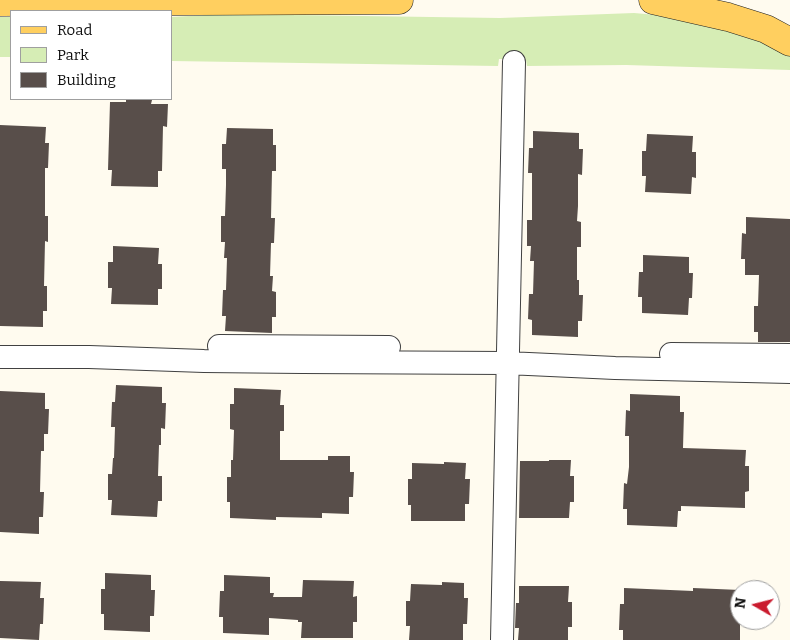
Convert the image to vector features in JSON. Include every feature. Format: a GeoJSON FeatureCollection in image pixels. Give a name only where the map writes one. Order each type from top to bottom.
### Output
{"type":"FeatureCollection","features":[{"type":"Feature","properties":{"kind":"main road"},"geometry":{"type":"LineString","coordinates":[[0,2],[399,0]]}},
{"type":"Feature","properties":{"kind":"main road"},"geometry":{"type":"LineString","coordinates":[[653,0],[766,29],[790,42]]}},
{"type":"Feature","properties":{"kind":"street"},"geometry":{"type":"LineString","coordinates":[[502,640],[514,62]]}},
{"type":"Feature","properties":{"kind":"street"},"geometry":{"type":"LineString","coordinates":[[0,342],[88,350],[204,353],[508,355],[616,361],[731,362],[790,355]]}},
{"type":"Feature","properties":{"kind":"street"},"geometry":{"type":"LineString","coordinates":[[0,357],[88,350]]}},
{"type":"Feature","properties":{"kind":"street"},"geometry":{"type":"LineString","coordinates":[[731,362],[790,372]]}},
{"type":"Feature","properties":{"kind":"green space"},"geometry":{"type":"Polygon","coordinates":[[[634,13],[725,21],[790,30],[790,70],[626,65],[527,66],[526,60],[499,59],[498,66],[172,61],[172,17],[226,14],[500,18],[634,13]]]}},
{"type":"Feature","properties":{"kind":"green space"},"geometry":{"type":"Polygon","coordinates":[[[0,17],[10,17],[10,57],[0,57],[0,17]]]}},
{"type":"Feature","properties":{"kind":"building"},"geometry":{"type":"Polygon","coordinates":[[[126,100],[152,100],[151,104],[168,104],[167,127],[163,126],[162,171],[158,171],[158,187],[111,186],[112,170],[108,170],[110,102],[126,102],[126,100]]]}},
{"type":"Feature","properties":{"kind":"building"},"geometry":{"type":"Polygon","coordinates":[[[0,125],[46,127],[45,143],[49,143],[48,168],[45,168],[45,216],[48,216],[48,242],[45,241],[44,286],[47,286],[47,311],[43,311],[43,327],[0,326],[0,125]]]}},
{"type":"Feature","properties":{"kind":"building"},"geometry":{"type":"Polygon","coordinates":[[[227,128],[273,129],[273,145],[276,145],[276,171],[272,171],[271,218],[275,218],[274,243],[271,243],[270,276],[273,276],[272,291],[276,292],[276,317],[272,317],[272,333],[225,331],[226,316],[222,316],[223,290],[226,290],[227,258],[224,258],[225,242],[221,242],[221,216],[225,216],[226,169],[222,169],[222,144],[226,144],[227,128]]]}},
{"type":"Feature","properties":{"kind":"building"},"geometry":{"type":"Polygon","coordinates":[[[533,131],[579,133],[579,149],[583,149],[582,175],[578,174],[577,221],[581,222],[581,247],[577,247],[577,280],[579,280],[579,295],[583,295],[582,321],[578,321],[578,337],[532,335],[532,320],[528,319],[529,294],[533,294],[534,261],[530,261],[531,246],[527,246],[527,220],[532,220],[532,173],[528,173],[529,148],[533,148],[533,131]]]}},
{"type":"Feature","properties":{"kind":"building"},"geometry":{"type":"Polygon","coordinates":[[[647,134],[693,136],[692,152],[696,152],[696,178],[692,177],[691,194],[645,192],[646,176],[642,176],[642,151],[646,151],[647,134]]]}},
{"type":"Feature","properties":{"kind":"building"},"geometry":{"type":"Polygon","coordinates":[[[746,217],[790,219],[790,342],[758,342],[758,332],[754,332],[754,306],[758,306],[759,275],[745,275],[745,259],[741,259],[742,233],[746,234],[746,217]]]}},
{"type":"Feature","properties":{"kind":"building"},"geometry":{"type":"Polygon","coordinates":[[[113,246],[159,248],[158,264],[162,264],[162,289],[158,289],[158,305],[111,304],[112,288],[108,288],[108,262],[113,262],[113,246]]]}},
{"type":"Feature","properties":{"kind":"building"},"geometry":{"type":"Polygon","coordinates":[[[643,255],[689,257],[689,273],[693,273],[692,298],[689,298],[688,315],[642,313],[642,297],[638,297],[639,272],[643,272],[643,255]]]}},
{"type":"Feature","properties":{"kind":"building"},"geometry":{"type":"Polygon","coordinates":[[[116,385],[162,387],[162,403],[166,403],[165,429],[161,428],[161,445],[159,445],[158,476],[162,476],[162,501],[158,501],[157,517],[111,515],[112,500],[108,500],[108,474],[112,474],[114,458],[115,427],[111,427],[112,402],[115,402],[116,385]]]}},
{"type":"Feature","properties":{"kind":"building"},"geometry":{"type":"Polygon","coordinates":[[[234,388],[281,390],[280,405],[284,405],[284,431],[280,431],[280,460],[328,460],[328,456],[350,456],[350,472],[354,472],[353,497],[349,497],[349,514],[322,513],[322,518],[276,517],[276,520],[230,518],[230,502],[227,502],[227,477],[231,477],[231,460],[233,460],[234,430],[230,429],[230,404],[234,404],[234,388]]]}},
{"type":"Feature","properties":{"kind":"building"},"geometry":{"type":"Polygon","coordinates":[[[0,391],[45,393],[45,409],[49,409],[48,434],[44,434],[44,451],[41,451],[40,492],[44,492],[43,517],[39,517],[39,534],[0,532],[0,391]]]}},
{"type":"Feature","properties":{"kind":"building"},"geometry":{"type":"Polygon","coordinates":[[[630,394],[680,396],[680,412],[684,412],[683,448],[746,450],[745,466],[749,466],[749,491],[745,492],[745,508],[681,506],[681,511],[678,511],[677,527],[627,525],[627,509],[623,509],[624,483],[627,484],[629,467],[629,436],[625,436],[626,410],[630,411],[630,394]]]}},
{"type":"Feature","properties":{"kind":"building"},"geometry":{"type":"Polygon","coordinates":[[[571,460],[570,476],[574,476],[574,502],[570,502],[569,518],[519,518],[520,461],[571,460]]]}},
{"type":"Feature","properties":{"kind":"building"},"geometry":{"type":"Polygon","coordinates":[[[444,462],[466,463],[465,479],[470,479],[469,504],[465,504],[465,521],[411,521],[411,505],[408,505],[408,479],[412,479],[412,463],[444,464],[444,462]]]}},
{"type":"Feature","properties":{"kind":"building"},"geometry":{"type":"Polygon","coordinates":[[[105,573],[151,575],[151,590],[155,590],[154,616],[150,616],[150,632],[104,630],[104,614],[101,614],[101,589],[105,589],[105,573]]]}},
{"type":"Feature","properties":{"kind":"building"},"geometry":{"type":"Polygon","coordinates":[[[224,575],[270,577],[270,593],[274,593],[273,597],[302,597],[303,580],[354,581],[353,597],[357,596],[357,622],[353,622],[353,638],[301,638],[302,622],[298,622],[298,620],[269,618],[269,635],[223,633],[223,617],[219,617],[220,591],[224,591],[224,575]]]}},
{"type":"Feature","properties":{"kind":"building"},"geometry":{"type":"Polygon","coordinates":[[[0,581],[41,582],[40,598],[44,598],[43,624],[40,624],[39,640],[0,638],[0,581]]]}},
{"type":"Feature","properties":{"kind":"building"},"geometry":{"type":"Polygon","coordinates":[[[442,582],[464,583],[464,598],[468,598],[467,624],[463,624],[463,640],[409,640],[410,626],[406,626],[406,601],[410,601],[411,584],[442,585],[442,582]]]}},
{"type":"Feature","properties":{"kind":"building"},"geometry":{"type":"Polygon","coordinates":[[[519,586],[569,586],[568,602],[572,602],[572,627],[568,627],[568,640],[518,640],[519,628],[515,628],[516,603],[519,603],[519,586]]]}},
{"type":"Feature","properties":{"kind":"building"},"geometry":{"type":"Polygon","coordinates":[[[624,588],[693,591],[693,588],[730,590],[730,630],[740,630],[740,640],[623,640],[623,630],[619,630],[620,604],[624,604],[624,588]]]}}]}
